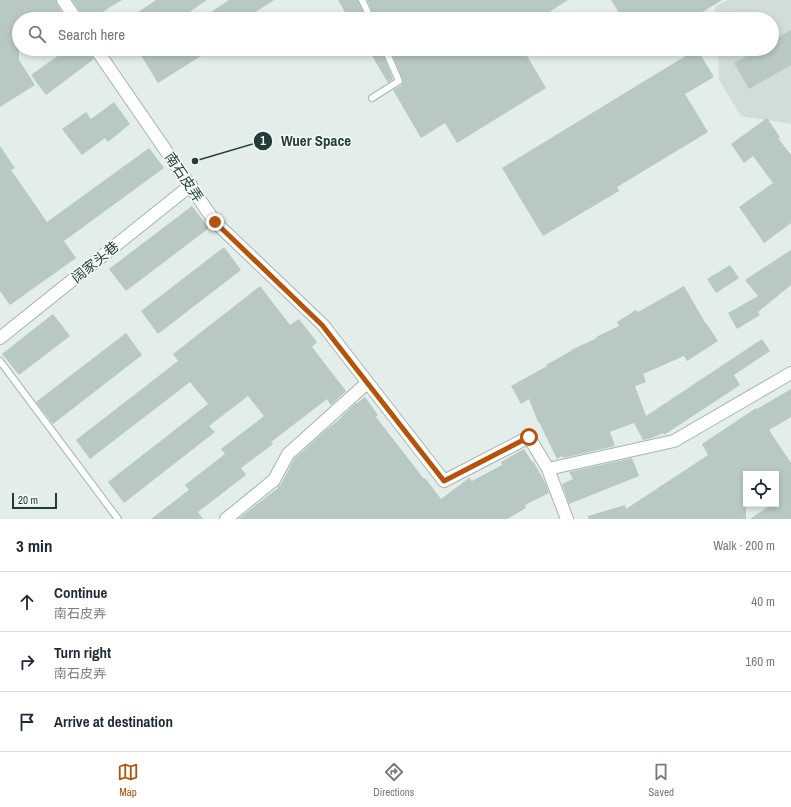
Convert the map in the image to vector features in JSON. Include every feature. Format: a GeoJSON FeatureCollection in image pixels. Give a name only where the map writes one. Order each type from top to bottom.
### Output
{"type":"FeatureCollection","features":[{"type":"Feature","properties":{"kind":"street"},"geometry":{"type":"LineString","coordinates":[[62,0],[71,12]]}},
{"type":"Feature","properties":{"kind":"street","name":"南石皮弄"},"geometry":{"type":"LineString","coordinates":[[101,56],[215,222],[322,325],[444,481],[529,437],[548,469],[567,519]]}},
{"type":"Feature","properties":{"kind":"street","name":"阔家头巷"},"geometry":{"type":"LineString","coordinates":[[0,338],[191,185]]}},
{"type":"Feature","properties":{"kind":"street"},"geometry":{"type":"LineString","coordinates":[[548,469],[674,441],[791,373]]}},
{"type":"Feature","properties":{"kind":"street"},"geometry":{"type":"LineString","coordinates":[[226,519],[274,480],[288,454],[368,382]]}},
{"type":"Feature","properties":{"kind":"lane"},"geometry":{"type":"LineString","coordinates":[[362,0],[368,12]]}},
{"type":"Feature","properties":{"kind":"lane"},"geometry":{"type":"LineString","coordinates":[[372,98],[399,81],[388,56]]}},
{"type":"Feature","properties":{"kind":"lane"},"geometry":{"type":"LineString","coordinates":[[0,361],[118,519]]}},
{"type":"Feature","properties":{"kind":"shaded area"},"geometry":{"type":"Polygon","coordinates":[[[728,0],[791,0],[791,124],[741,116],[719,80],[718,56],[779,56],[779,12],[715,12],[715,7],[728,0]]]}},
{"type":"Feature","properties":{"kind":"building"},"geometry":{"type":"Polygon","coordinates":[[[0,0],[56,0],[62,12],[12,12],[12,56],[19,56],[19,60],[35,85],[0,107],[0,0]]]}},
{"type":"Feature","properties":{"kind":"building"},"geometry":{"type":"Polygon","coordinates":[[[72,0],[122,0],[102,12],[80,12],[72,0]]]}},
{"type":"Feature","properties":{"kind":"building"},"geometry":{"type":"Polygon","coordinates":[[[156,0],[207,0],[189,12],[138,12],[156,0]]]}},
{"type":"Feature","properties":{"kind":"building"},"geometry":{"type":"Polygon","coordinates":[[[229,0],[274,0],[256,12],[211,12],[229,0]]]}},
{"type":"Feature","properties":{"kind":"building"},"geometry":{"type":"Polygon","coordinates":[[[338,0],[358,0],[363,12],[345,12],[338,0]]]}},
{"type":"Feature","properties":{"kind":"building"},"geometry":{"type":"Polygon","coordinates":[[[367,0],[568,0],[549,12],[372,12],[367,0]]]}},
{"type":"Feature","properties":{"kind":"building"},"geometry":{"type":"Polygon","coordinates":[[[611,0],[722,0],[702,12],[619,12],[611,0]]]}},
{"type":"Feature","properties":{"kind":"building"},"geometry":{"type":"Polygon","coordinates":[[[791,30],[791,65],[749,89],[734,63],[746,56],[779,56],[779,37],[791,30]]]}},
{"type":"Feature","properties":{"kind":"building"},"geometry":{"type":"Polygon","coordinates":[[[57,56],[92,56],[94,59],[46,95],[31,75],[57,56]]]}},
{"type":"Feature","properties":{"kind":"building"},"geometry":{"type":"Polygon","coordinates":[[[141,56],[201,56],[158,83],[141,56]]]}},
{"type":"Feature","properties":{"kind":"building"},"geometry":{"type":"Polygon","coordinates":[[[372,56],[384,56],[393,79],[388,83],[372,56]]]}},
{"type":"Feature","properties":{"kind":"building"},"geometry":{"type":"Polygon","coordinates":[[[393,56],[527,56],[546,88],[457,143],[445,123],[421,138],[393,90],[402,85],[403,81],[393,56]]]}},
{"type":"Feature","properties":{"kind":"building"},"geometry":{"type":"Polygon","coordinates":[[[686,56],[701,56],[714,77],[685,94],[708,132],[617,187],[619,191],[543,236],[502,168],[686,56]]]}},
{"type":"Feature","properties":{"kind":"building"},"geometry":{"type":"Polygon","coordinates":[[[114,102],[130,124],[108,142],[105,138],[82,155],[62,129],[86,112],[91,119],[114,102]]]}},
{"type":"Feature","properties":{"kind":"building"},"geometry":{"type":"Polygon","coordinates":[[[767,118],[780,137],[778,138],[791,155],[791,223],[764,243],[739,207],[773,183],[753,156],[744,163],[731,144],[767,118]]]}},
{"type":"Feature","properties":{"kind":"building"},"geometry":{"type":"Polygon","coordinates":[[[0,146],[15,168],[11,170],[47,222],[149,148],[164,168],[64,241],[76,258],[10,305],[0,291],[0,146]]]}},
{"type":"Feature","properties":{"kind":"building"},"geometry":{"type":"Polygon","coordinates":[[[192,206],[209,228],[126,291],[109,269],[192,206]]]}},
{"type":"Feature","properties":{"kind":"building"},"geometry":{"type":"Polygon","coordinates":[[[224,247],[241,270],[158,334],[141,311],[224,247]]]}},
{"type":"Feature","properties":{"kind":"building"},"geometry":{"type":"Polygon","coordinates":[[[791,250],[791,285],[758,312],[760,315],[737,329],[728,313],[758,296],[745,280],[791,250]]]}},
{"type":"Feature","properties":{"kind":"building"},"geometry":{"type":"Polygon","coordinates":[[[730,265],[739,278],[716,293],[707,279],[730,265]]]}},
{"type":"Feature","properties":{"kind":"building"},"geometry":{"type":"Polygon","coordinates":[[[260,286],[290,325],[299,319],[317,342],[312,347],[346,391],[331,405],[327,399],[271,442],[273,444],[241,468],[246,475],[198,512],[203,519],[151,519],[189,490],[185,485],[225,454],[221,449],[264,416],[248,396],[209,426],[215,432],[124,503],[108,482],[208,404],[190,382],[90,459],[76,440],[178,361],[173,354],[260,286]]]}},
{"type":"Feature","properties":{"kind":"building"},"geometry":{"type":"Polygon","coordinates":[[[684,286],[706,324],[718,341],[687,361],[684,356],[643,374],[646,382],[635,386],[646,416],[762,339],[770,351],[734,375],[740,385],[664,435],[663,433],[643,440],[634,423],[610,432],[615,446],[563,458],[562,456],[557,459],[538,422],[529,399],[521,404],[511,386],[547,366],[546,365],[571,350],[619,326],[617,322],[636,310],[638,312],[684,286]]]}},
{"type":"Feature","properties":{"kind":"building"},"geometry":{"type":"Polygon","coordinates":[[[53,314],[70,336],[19,375],[2,354],[53,314]]]}},
{"type":"Feature","properties":{"kind":"building"},"geometry":{"type":"Polygon","coordinates":[[[126,333],[142,355],[53,424],[36,402],[126,333]]]}},
{"type":"Feature","properties":{"kind":"building"},"geometry":{"type":"Polygon","coordinates":[[[791,389],[791,417],[769,430],[791,463],[791,519],[750,519],[768,507],[779,507],[779,471],[743,471],[743,507],[746,507],[746,519],[588,519],[588,516],[625,505],[626,509],[708,455],[702,444],[756,408],[757,409],[791,389]]]}},
{"type":"Feature","properties":{"kind":"building"},"geometry":{"type":"Polygon","coordinates":[[[365,397],[378,415],[376,417],[441,499],[469,478],[472,481],[502,465],[501,462],[524,449],[532,462],[533,461],[546,484],[549,493],[525,505],[526,508],[507,519],[238,519],[278,488],[277,487],[281,484],[294,459],[356,403],[365,397]]]}},
{"type":"Feature","properties":{"kind":"building"},"geometry":{"type":"Polygon","coordinates":[[[632,458],[639,476],[569,504],[562,484],[573,479],[569,472],[632,458]]]}},
{"type":"Feature","properties":{"kind":"place","name":"Wuer Space"},"geometry":{"type":"Point","coordinates":[195,161]}},
{"type":"Feature","properties":{"kind":"route"},"geometry":{"type":"LineString","coordinates":[[215,222],[322,325],[444,481],[529,437]]}}]}
